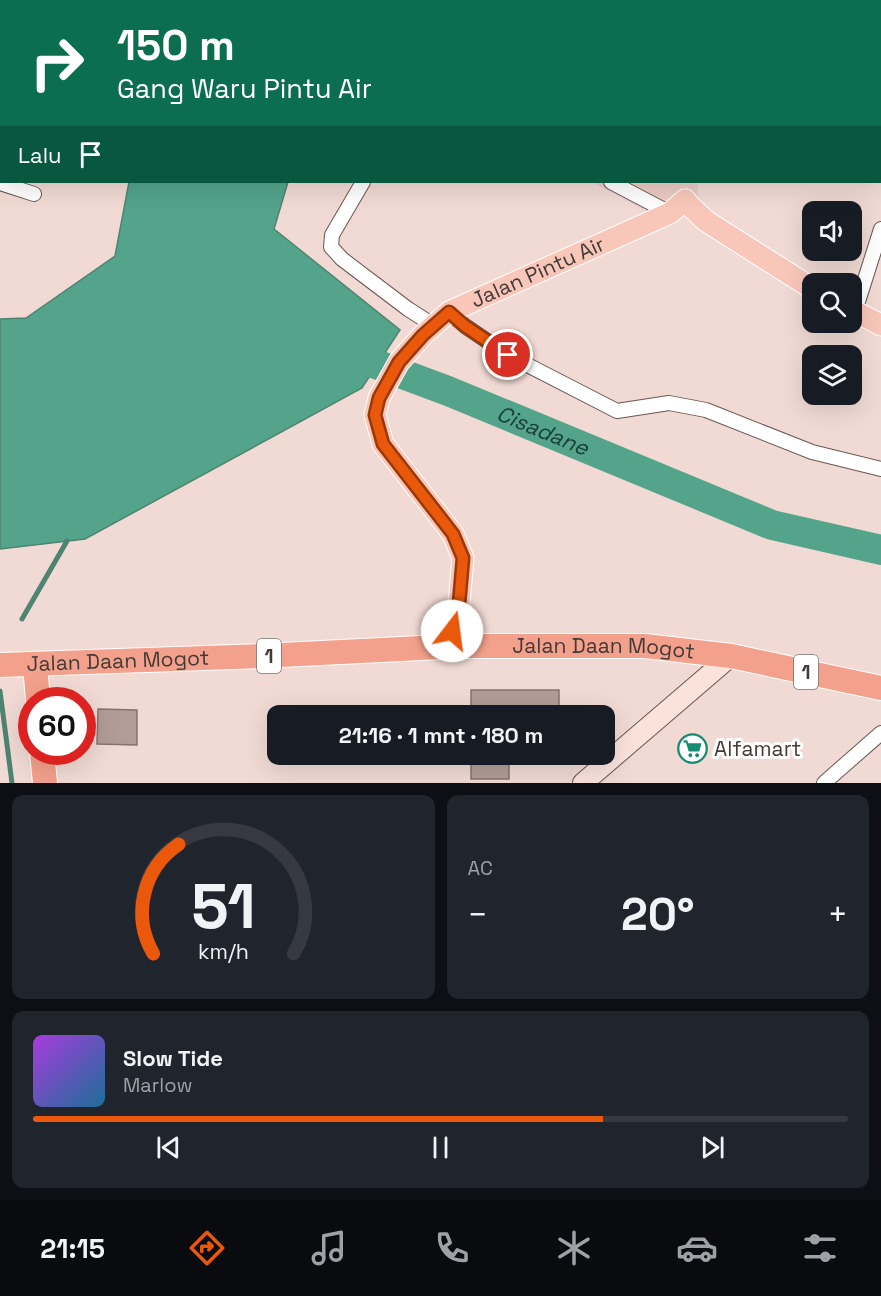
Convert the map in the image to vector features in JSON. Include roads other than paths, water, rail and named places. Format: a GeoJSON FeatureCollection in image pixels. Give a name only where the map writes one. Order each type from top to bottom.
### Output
{"type":"FeatureCollection","features":[{"type":"Feature","properties":{"kind":"highway","name":"Jalan Daan Mogot"},"geometry":{"type":"LineString","coordinates":[[0,665],[444,647],[645,646],[731,656],[881,688]]}},
{"type":"Feature","properties":{"kind":"highway"},"geometry":{"type":"LineString","coordinates":[[0,648],[61,651],[93,662]]}},
{"type":"Feature","properties":{"kind":"highway"},"geometry":{"type":"LineString","coordinates":[[35,665],[37,687]]}},
{"type":"Feature","properties":{"kind":"highway"},"geometry":{"type":"LineString","coordinates":[[43,765],[45,783]]}},
{"type":"Feature","properties":{"kind":"main road","name":"Jalan Pintu Air"},"geometry":{"type":"LineString","coordinates":[[444,647],[458,615],[463,558],[453,534],[383,444],[375,415],[379,398],[399,362],[435,324],[680,198]]}},
{"type":"Feature","properties":{"kind":"main road"},"geometry":{"type":"LineString","coordinates":[[680,198],[706,221],[802,282]]}},
{"type":"Feature","properties":{"kind":"main road"},"geometry":{"type":"LineString","coordinates":[[862,316],[881,325]]}},
{"type":"Feature","properties":{"kind":"street"},"geometry":{"type":"LineString","coordinates":[[0,183],[34,194]]}},
{"type":"Feature","properties":{"kind":"street"},"geometry":{"type":"LineString","coordinates":[[362,183],[332,235],[331,247],[342,259],[408,309],[435,324],[465,326],[508,355],[616,411],[669,403],[706,410],[812,452],[881,469]]}},
{"type":"Feature","properties":{"kind":"street"},"geometry":{"type":"LineString","coordinates":[[616,183],[680,198]]}},
{"type":"Feature","properties":{"kind":"street"},"geometry":{"type":"LineString","coordinates":[[862,285],[881,229]]}},
{"type":"Feature","properties":{"kind":"street"},"geometry":{"type":"LineString","coordinates":[[583,783],[731,656]]}},
{"type":"Feature","properties":{"kind":"street"},"geometry":{"type":"LineString","coordinates":[[824,783],[881,733]]}},
{"type":"Feature","properties":{"kind":"waterway","name":"Cisadane"},"geometry":{"type":"LineString","coordinates":[[338,350],[448,391],[772,525],[881,550]]}},
{"type":"Feature","properties":{"kind":"waterway"},"geometry":{"type":"LineString","coordinates":[[22,619],[67,541]]}},
{"type":"Feature","properties":{"kind":"waterway"},"geometry":{"type":"LineString","coordinates":[[0,691],[12,783]]}},
{"type":"Feature","properties":{"kind":"place","name":"Alfamart"},"geometry":{"type":"Point","coordinates":[693,749]}}]}
